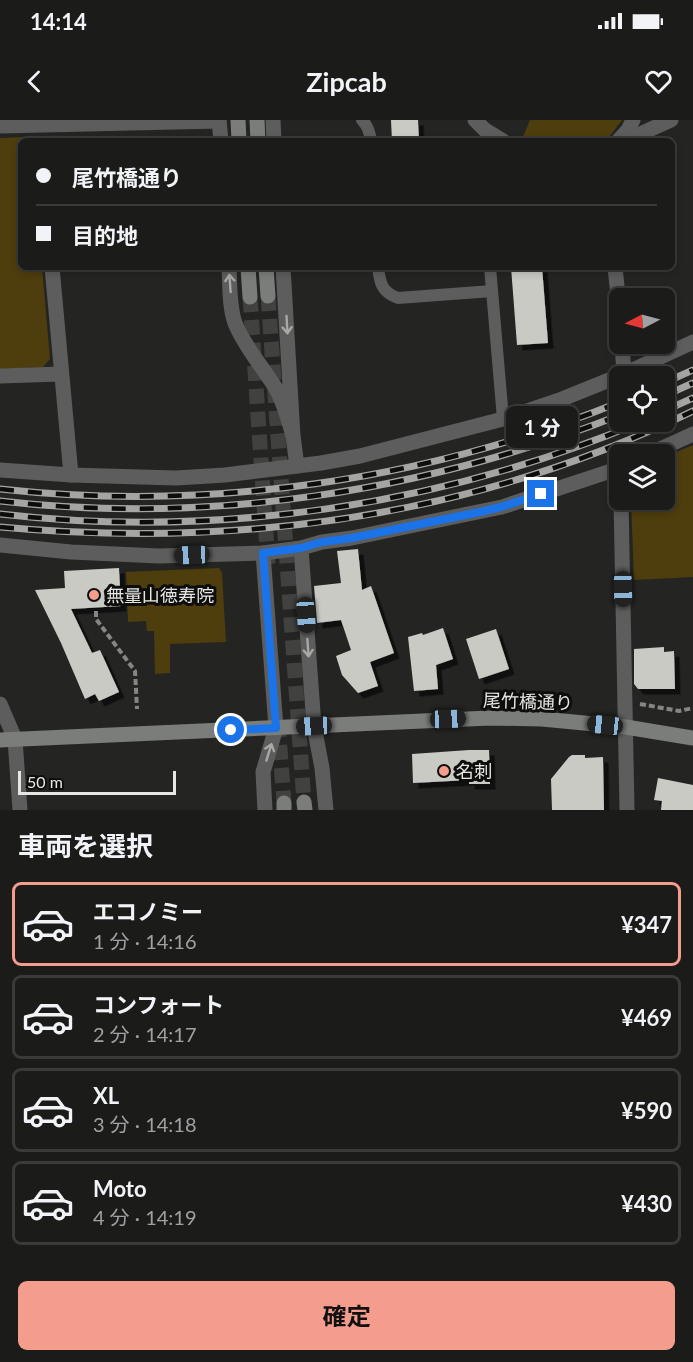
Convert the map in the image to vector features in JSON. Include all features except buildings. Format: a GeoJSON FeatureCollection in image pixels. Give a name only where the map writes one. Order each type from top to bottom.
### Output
{"type":"FeatureCollection","features":[{"type":"Feature","properties":{"kind":"main road"},"geometry":{"type":"LineString","coordinates":[[238,120],[239,138]]}},
{"type":"Feature","properties":{"kind":"main road"},"geometry":{"type":"LineString","coordinates":[[257,120],[258,138]]}},
{"type":"Feature","properties":{"kind":"main road"},"geometry":{"type":"LineString","coordinates":[[248,270],[250,297]]}},
{"type":"Feature","properties":{"kind":"main road"},"geometry":{"type":"LineString","coordinates":[[266,270],[268,296]]}},
{"type":"Feature","properties":{"kind":"main road","name":"尾竹橋通り"},"geometry":{"type":"LineString","coordinates":[[7,739],[490,718],[542,719],[693,738]]}},
{"type":"Feature","properties":{"kind":"street"},"geometry":{"type":"LineString","coordinates":[[273,120],[274,138]]}},
{"type":"Feature","properties":{"kind":"street"},"geometry":{"type":"LineString","coordinates":[[475,120],[498,138]]}},
{"type":"Feature","properties":{"kind":"street"},"geometry":{"type":"LineString","coordinates":[[621,138],[633,120]]}},
{"type":"Feature","properties":{"kind":"street"},"geometry":{"type":"LineString","coordinates":[[632,138],[671,120]]}},
{"type":"Feature","properties":{"kind":"street"},"geometry":{"type":"LineString","coordinates":[[0,126],[219,121],[220,138]]}},
{"type":"Feature","properties":{"kind":"street"},"geometry":{"type":"LineString","coordinates":[[39,125],[41,138]]}},
{"type":"Feature","properties":{"kind":"street"},"geometry":{"type":"LineString","coordinates":[[52,270],[71,475]]}},
{"type":"Feature","properties":{"kind":"street"},"geometry":{"type":"LineString","coordinates":[[229,270],[231,307],[235,323],[277,389],[293,436]]}},
{"type":"Feature","properties":{"kind":"street"},"geometry":{"type":"LineString","coordinates":[[283,270],[293,436],[297,466]]}},
{"type":"Feature","properties":{"kind":"street"},"geometry":{"type":"LineString","coordinates":[[615,270],[617,288]]}},
{"type":"Feature","properties":{"kind":"street"},"geometry":{"type":"LineString","coordinates":[[641,366],[693,342]]}},
{"type":"Feature","properties":{"kind":"street"},"geometry":{"type":"LineString","coordinates":[[0,376],[62,374]]}},
{"type":"Feature","properties":{"kind":"street"},"geometry":{"type":"LineString","coordinates":[[0,470],[176,478],[225,476],[321,463],[360,456],[503,419],[609,380]]}},
{"type":"Feature","properties":{"kind":"street"},"geometry":{"type":"LineString","coordinates":[[671,444],[693,434]]}},
{"type":"Feature","properties":{"kind":"street"},"geometry":{"type":"LineString","coordinates":[[0,545],[71,552],[159,556],[263,553],[301,548],[501,507],[609,472]]}},
{"type":"Feature","properties":{"kind":"street"},"geometry":{"type":"LineString","coordinates":[[621,510],[627,810]]}},
{"type":"Feature","properties":{"kind":"street"},"geometry":{"type":"LineString","coordinates":[[301,548],[314,726],[322,768],[326,810]]}},
{"type":"Feature","properties":{"kind":"street"},"geometry":{"type":"LineString","coordinates":[[263,553],[276,728],[263,772],[265,810]]}},
{"type":"Feature","properties":{"kind":"street"},"geometry":{"type":"LineString","coordinates":[[0,704],[20,810]]}},
{"type":"Feature","properties":{"kind":"lane"},"geometry":{"type":"LineString","coordinates":[[362,120],[370,132],[371,138]]}},
{"type":"Feature","properties":{"kind":"lane"},"geometry":{"type":"LineString","coordinates":[[379,270],[382,286],[388,294],[398,298],[492,291]]}},
{"type":"Feature","properties":{"kind":"lane"},"geometry":{"type":"LineString","coordinates":[[490,270],[503,419]]}},
{"type":"Feature","properties":{"kind":"path"},"geometry":{"type":"LineString","coordinates":[[96,612],[96,620],[135,671],[137,709]]}},
{"type":"Feature","properties":{"kind":"path"},"geometry":{"type":"LineString","coordinates":[[625,701],[679,711],[692,706]]}},
{"type":"Feature","properties":{"kind":"shaded area"},"geometry":{"type":"Polygon","coordinates":[[[530,120],[622,120],[608,138],[523,137],[530,120]]]}},
{"type":"Feature","properties":{"kind":"shaded area"},"geometry":{"type":"Polygon","coordinates":[[[23,137],[24,138],[18,138],[18,270],[42,270],[50,359],[43,367],[0,369],[0,138],[23,137]]]}},
{"type":"Feature","properties":{"kind":"shaded area"},"geometry":{"type":"Polygon","coordinates":[[[693,445],[693,577],[634,580],[631,510],[675,510],[675,453],[693,445]]]}},
{"type":"Feature","properties":{"kind":"shaded area"},"geometry":{"type":"Polygon","coordinates":[[[219,568],[222,573],[226,642],[170,644],[170,673],[155,674],[154,631],[147,631],[146,621],[128,622],[126,572],[219,568]]]}},
{"type":"Feature","properties":{"kind":"tunnel"},"geometry":{"type":"LineString","coordinates":[[268,296],[304,802]]}},
{"type":"Feature","properties":{"kind":"tunnel"},"geometry":{"type":"LineString","coordinates":[[250,297],[268,564]]}},
{"type":"Feature","properties":{"kind":"tunnel"},"geometry":{"type":"LineString","coordinates":[[278,722],[284,803]]}},
{"type":"Feature","properties":{"kind":"railway"},"geometry":{"type":"LineString","coordinates":[[675,378],[693,370]]}},
{"type":"Feature","properties":{"kind":"railway"},"geometry":{"type":"LineString","coordinates":[[675,391],[693,383]]}},
{"type":"Feature","properties":{"kind":"railway"},"geometry":{"type":"LineString","coordinates":[[675,406],[693,398]]}},
{"type":"Feature","properties":{"kind":"railway"},"geometry":{"type":"LineString","coordinates":[[0,489],[79,495],[158,496],[237,492],[315,484],[393,470],[470,452],[546,429],[609,406]]}},
{"type":"Feature","properties":{"kind":"railway"},"geometry":{"type":"LineString","coordinates":[[0,527],[90,533],[179,533],[267,528],[355,517],[441,500],[526,477],[610,447],[693,411]]}},
{"type":"Feature","properties":{"kind":"railway"},"geometry":{"type":"LineString","coordinates":[[0,501],[79,507],[158,509],[237,505],[315,496],[393,482],[470,464],[546,442],[609,419]]}},
{"type":"Feature","properties":{"kind":"railway"},"geometry":{"type":"LineString","coordinates":[[0,514],[82,521],[163,522],[245,518],[326,509],[407,495],[487,475],[565,451],[615,432]]}},
{"type":"Feature","properties":{"kind":"place","name":"無量山徳寿院"},"geometry":{"type":"Point","coordinates":[94,595]}},
{"type":"Feature","properties":{"kind":"place","name":"名刺"},"geometry":{"type":"Point","coordinates":[444,771]}},
{"type":"Feature","properties":{"kind":"route"},"geometry":{"type":"LineString","coordinates":[[231,730],[276,728],[263,553],[301,548],[480,512],[541,494]]}}]}
